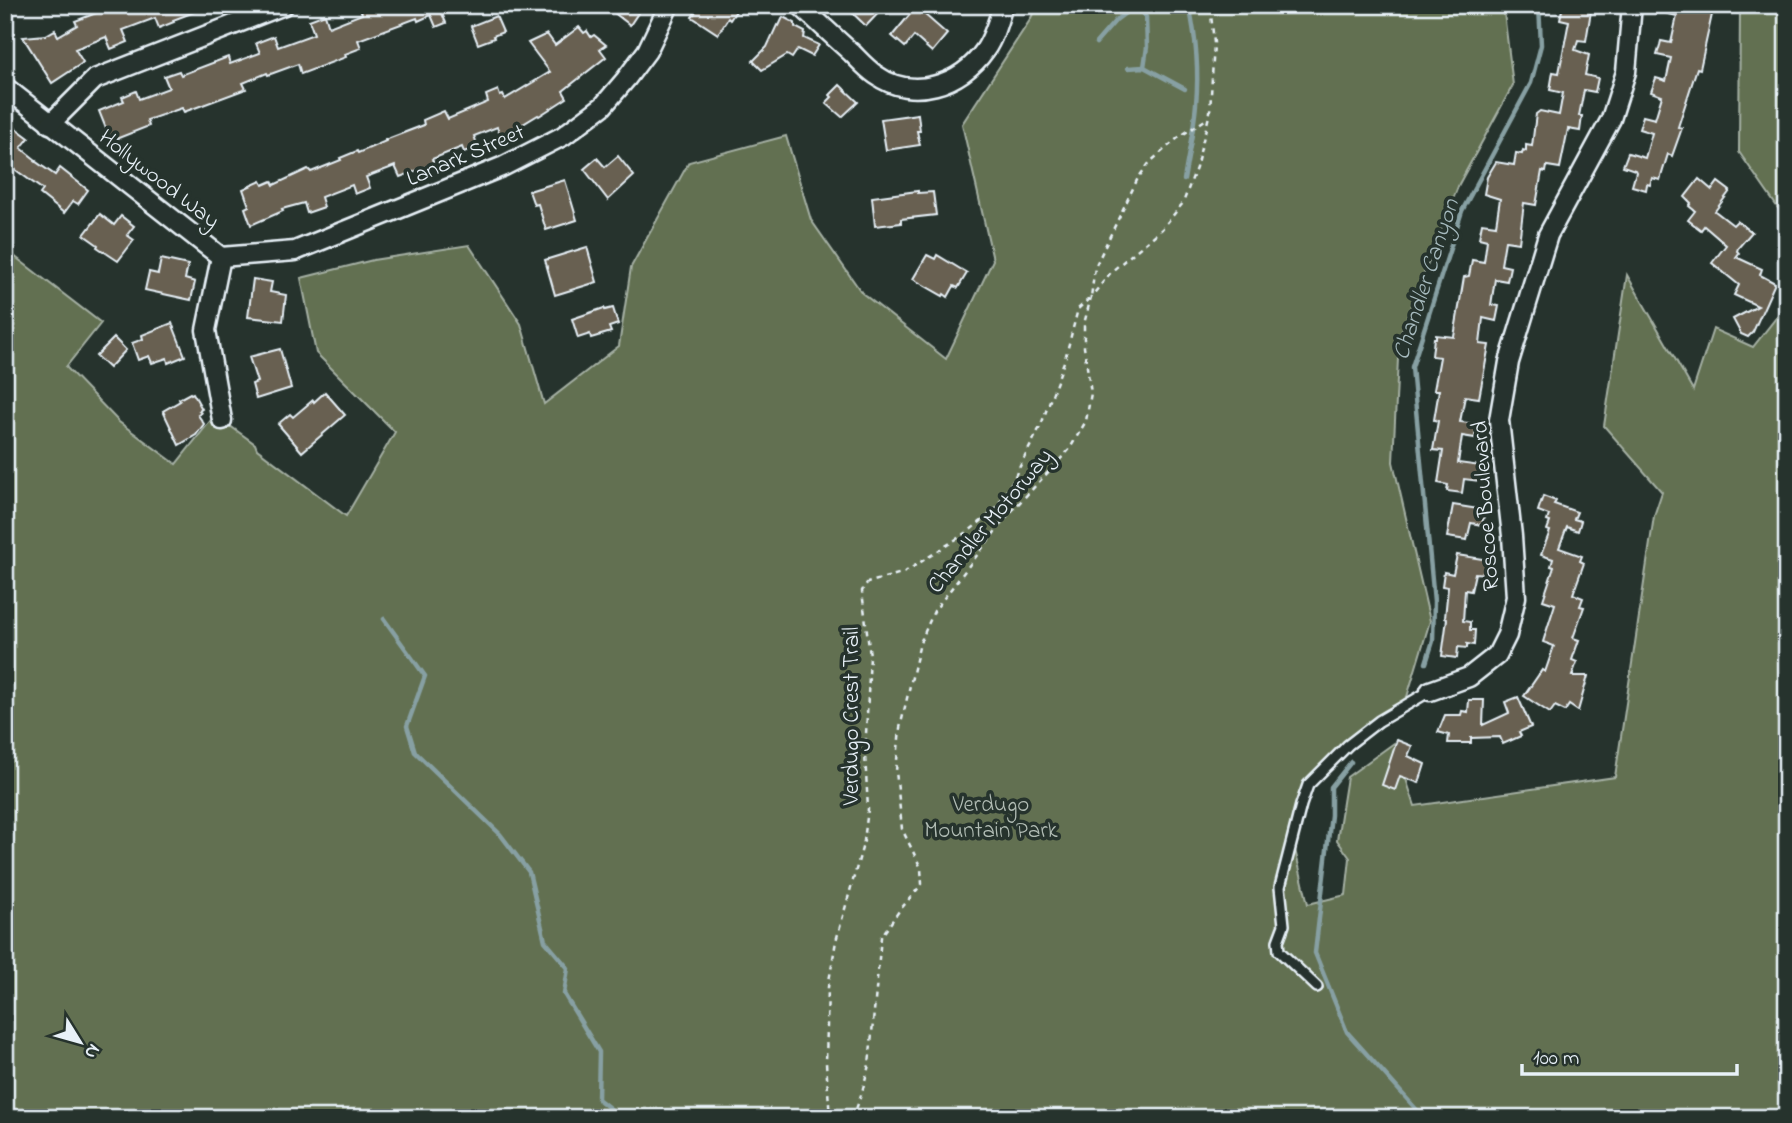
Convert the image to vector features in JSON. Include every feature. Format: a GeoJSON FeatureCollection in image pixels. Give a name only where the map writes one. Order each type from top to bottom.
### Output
{"type":"FeatureCollection","features":[{"type":"Feature","properties":{"kind":"street"},"geometry":{"type":"LineString","coordinates":[[50,124],[95,79],[284,5]]}},
{"type":"Feature","properties":{"kind":"street","name":"Lanark Street"},"geometry":{"type":"LineString","coordinates":[[221,257],[295,251],[504,166],[563,136],[603,106],[626,79],[647,51],[669,5]]}},
{"type":"Feature","properties":{"kind":"street"},"geometry":{"type":"LineString","coordinates":[[800,5],[876,76],[898,87],[919,88],[945,83],[967,70],[990,42],[1003,5]]}},
{"type":"Feature","properties":{"kind":"street","name":"Roscoe Boulevard"},"geometry":{"type":"LineString","coordinates":[[1430,691],[1469,677],[1497,655],[1507,635],[1516,597],[1499,421],[1509,362],[1548,235],[1611,119],[1626,72],[1632,5]]}},
{"type":"Feature","properties":{"kind":"street","name":"Hollywood Way"},"geometry":{"type":"LineString","coordinates":[[5,87],[221,257],[206,330],[222,420]]}},
{"type":"Feature","properties":{"kind":"lane"},"geometry":{"type":"LineString","coordinates":[[1317,987],[1279,951],[1278,941],[1283,925],[1280,887],[1308,785],[1348,745],[1379,721],[1430,691]]}},
{"type":"Feature","properties":{"kind":"path","name":"Chandler Motorway"},"geometry":{"type":"LineString","coordinates":[[853,1118],[869,1065],[881,937],[922,884],[921,868],[902,829],[896,771],[900,728],[920,643],[934,611],[1008,515],[1069,450],[1086,421],[1091,393],[1084,347],[1084,324],[1091,297],[1112,271],[1162,229],[1182,203],[1196,168],[1208,118],[1214,43],[1210,5]]}},
{"type":"Feature","properties":{"kind":"path","name":"Verdugo Crest Trail"},"geometry":{"type":"LineString","coordinates":[[830,1118],[826,1063],[828,987],[836,941],[864,841],[868,809],[865,754],[870,656],[862,591],[867,583],[905,572],[969,531],[995,510],[1041,425],[1065,359],[1078,309],[1091,297],[1095,267],[1138,178],[1150,162],[1179,137],[1208,118]]}},
{"type":"Feature","properties":{"kind":"green space","name":"Verdugo Mountain Park"},"geometry":{"type":"Polygon","coordinates":[[[1037,5],[1503,5],[1513,85],[1459,184],[1399,338],[1393,462],[1430,621],[1407,697],[1320,765],[1311,777],[1291,833],[1308,904],[1346,895],[1350,858],[1337,840],[1347,777],[1394,743],[1415,806],[1615,777],[1654,516],[1662,492],[1604,426],[1627,275],[1693,390],[1713,329],[1753,347],[1787,304],[1787,1118],[5,1118],[5,249],[101,323],[66,367],[119,422],[176,464],[215,415],[346,516],[395,432],[316,353],[301,278],[373,260],[469,245],[521,324],[544,404],[619,346],[631,267],[689,162],[786,136],[811,220],[862,293],[946,359],[993,260],[962,124],[1037,5]]]}},
{"type":"Feature","properties":{"kind":"green space"},"geometry":{"type":"Polygon","coordinates":[[[1740,5],[1787,5],[1787,221],[1739,152],[1740,5]]]}},
{"type":"Feature","properties":{"kind":"building"},"geometry":{"type":"Polygon","coordinates":[[[125,5],[210,6],[159,28],[155,18],[123,30],[128,42],[111,49],[106,37],[75,49],[83,62],[52,83],[23,37],[46,35],[55,30],[58,36],[77,25],[75,21],[125,5]]]}},
{"type":"Feature","properties":{"kind":"building"},"geometry":{"type":"Polygon","coordinates":[[[359,5],[455,6],[441,11],[446,23],[436,27],[431,15],[418,21],[417,18],[358,40],[361,48],[345,54],[346,57],[301,74],[298,64],[268,75],[267,73],[243,83],[246,89],[184,112],[182,108],[147,120],[149,126],[111,141],[99,111],[124,101],[122,97],[136,91],[139,99],[169,88],[164,76],[179,71],[181,75],[228,57],[230,64],[260,53],[256,43],[274,36],[278,47],[314,34],[309,20],[325,14],[329,27],[362,14],[359,5]]]}},
{"type":"Feature","properties":{"kind":"building"},"geometry":{"type":"Polygon","coordinates":[[[604,5],[632,5],[640,10],[630,25],[604,5]]]}},
{"type":"Feature","properties":{"kind":"building"},"geometry":{"type":"Polygon","coordinates":[[[700,5],[740,5],[718,34],[692,17],[700,5]]]}},
{"type":"Feature","properties":{"kind":"building"},"geometry":{"type":"Polygon","coordinates":[[[844,5],[886,5],[866,26],[844,5]]]}},
{"type":"Feature","properties":{"kind":"building"},"geometry":{"type":"Polygon","coordinates":[[[1563,5],[1592,5],[1586,41],[1578,40],[1575,50],[1589,55],[1585,75],[1598,78],[1595,92],[1584,90],[1579,116],[1582,116],[1580,131],[1568,129],[1560,168],[1547,166],[1546,172],[1542,171],[1536,205],[1524,203],[1519,243],[1505,241],[1501,265],[1510,267],[1507,281],[1495,279],[1491,305],[1499,306],[1496,321],[1483,318],[1480,344],[1489,345],[1479,398],[1465,396],[1460,422],[1477,424],[1475,438],[1462,436],[1458,463],[1481,466],[1479,481],[1464,479],[1462,493],[1447,491],[1448,485],[1438,483],[1443,451],[1433,450],[1439,390],[1434,390],[1440,357],[1432,356],[1434,338],[1436,335],[1454,337],[1464,277],[1469,276],[1472,260],[1484,262],[1487,240],[1479,238],[1482,223],[1496,225],[1500,199],[1484,194],[1487,177],[1496,162],[1514,165],[1516,153],[1522,154],[1523,150],[1526,151],[1526,145],[1532,146],[1536,114],[1540,111],[1559,115],[1563,93],[1550,90],[1553,72],[1559,73],[1569,21],[1560,19],[1563,5]]]}},
{"type":"Feature","properties":{"kind":"building"},"geometry":{"type":"Polygon","coordinates":[[[1649,5],[1694,5],[1713,10],[1700,69],[1697,68],[1678,127],[1682,128],[1672,156],[1668,154],[1660,180],[1652,178],[1646,190],[1632,186],[1636,172],[1623,166],[1628,153],[1645,158],[1652,133],[1639,129],[1643,116],[1655,119],[1662,96],[1651,92],[1656,78],[1666,81],[1671,58],[1657,55],[1661,41],[1671,43],[1677,16],[1649,9],[1649,5]]]}},
{"type":"Feature","properties":{"kind":"building"},"geometry":{"type":"Polygon","coordinates":[[[916,7],[947,34],[932,52],[914,36],[905,47],[892,36],[916,7]]]}},
{"type":"Feature","properties":{"kind":"building"},"geometry":{"type":"Polygon","coordinates":[[[496,16],[503,32],[478,44],[471,26],[496,16]]]}},
{"type":"Feature","properties":{"kind":"building"},"geometry":{"type":"Polygon","coordinates":[[[783,17],[805,32],[804,38],[819,45],[812,56],[798,49],[792,58],[787,55],[762,70],[753,61],[767,47],[783,17]]]}},
{"type":"Feature","properties":{"kind":"building"},"geometry":{"type":"Polygon","coordinates":[[[579,27],[584,33],[587,31],[591,37],[594,35],[606,45],[600,49],[606,57],[563,91],[567,98],[515,129],[516,131],[501,137],[497,127],[474,136],[478,146],[464,152],[462,147],[432,159],[434,164],[400,177],[395,166],[366,177],[370,188],[355,194],[352,185],[321,197],[324,207],[307,213],[304,203],[282,209],[283,211],[251,225],[245,208],[249,206],[243,189],[261,181],[263,185],[272,181],[274,185],[308,169],[311,172],[424,125],[423,120],[444,111],[448,119],[488,102],[486,95],[498,90],[500,96],[503,95],[505,99],[550,72],[528,43],[547,34],[555,45],[579,27]]]}},
{"type":"Feature","properties":{"kind":"building"},"geometry":{"type":"Polygon","coordinates":[[[840,85],[858,102],[842,117],[826,103],[840,85]]]}},
{"type":"Feature","properties":{"kind":"building"},"geometry":{"type":"Polygon","coordinates":[[[918,114],[920,145],[886,150],[881,119],[918,114]]]}},
{"type":"Feature","properties":{"kind":"building"},"geometry":{"type":"Polygon","coordinates":[[[13,126],[29,138],[21,148],[35,161],[55,175],[60,168],[88,190],[78,204],[73,201],[64,213],[40,194],[43,190],[5,162],[5,136],[13,126]]]}},
{"type":"Feature","properties":{"kind":"building"},"geometry":{"type":"Polygon","coordinates":[[[618,156],[634,176],[608,200],[584,169],[597,158],[605,167],[618,156]]]}},
{"type":"Feature","properties":{"kind":"building"},"geometry":{"type":"Polygon","coordinates":[[[1699,179],[1712,190],[1718,182],[1730,191],[1715,211],[1733,225],[1737,221],[1752,232],[1738,248],[1736,257],[1762,269],[1760,275],[1775,283],[1753,332],[1748,337],[1741,334],[1733,319],[1758,306],[1734,295],[1739,285],[1712,263],[1726,245],[1704,226],[1701,230],[1688,220],[1695,211],[1685,197],[1699,179]]]}},
{"type":"Feature","properties":{"kind":"building"},"geometry":{"type":"Polygon","coordinates":[[[565,180],[577,220],[546,230],[538,204],[534,205],[529,191],[565,180]]]}},
{"type":"Feature","properties":{"kind":"building"},"geometry":{"type":"Polygon","coordinates":[[[918,191],[933,192],[936,215],[901,219],[901,223],[875,226],[872,197],[918,191]]]}},
{"type":"Feature","properties":{"kind":"building"},"geometry":{"type":"Polygon","coordinates":[[[100,214],[114,225],[121,216],[134,226],[127,235],[134,240],[118,261],[84,235],[100,214]]]}},
{"type":"Feature","properties":{"kind":"building"},"geometry":{"type":"Polygon","coordinates":[[[587,247],[597,282],[555,295],[545,260],[587,247]]]}},
{"type":"Feature","properties":{"kind":"building"},"geometry":{"type":"Polygon","coordinates":[[[927,255],[935,259],[937,255],[967,273],[958,288],[954,286],[948,297],[913,279],[927,255]]]}},
{"type":"Feature","properties":{"kind":"building"},"geometry":{"type":"Polygon","coordinates":[[[161,259],[188,265],[185,279],[195,282],[191,300],[145,290],[149,272],[158,274],[161,259]]]}},
{"type":"Feature","properties":{"kind":"building"},"geometry":{"type":"Polygon","coordinates":[[[253,279],[272,282],[270,292],[286,295],[283,321],[248,317],[253,279]]]}},
{"type":"Feature","properties":{"kind":"building"},"geometry":{"type":"Polygon","coordinates":[[[604,308],[613,308],[618,324],[609,327],[611,332],[591,338],[590,334],[578,338],[572,319],[604,308]]]}},
{"type":"Feature","properties":{"kind":"building"},"geometry":{"type":"Polygon","coordinates":[[[172,323],[185,356],[168,363],[167,358],[152,363],[149,356],[138,360],[132,343],[143,339],[142,335],[172,323]]]}},
{"type":"Feature","properties":{"kind":"building"},"geometry":{"type":"Polygon","coordinates":[[[114,338],[126,350],[109,368],[96,356],[114,338]]]}},
{"type":"Feature","properties":{"kind":"building"},"geometry":{"type":"Polygon","coordinates":[[[280,349],[291,388],[256,399],[252,384],[257,382],[249,357],[280,349]]]}},
{"type":"Feature","properties":{"kind":"building"},"geometry":{"type":"Polygon","coordinates":[[[325,392],[345,415],[302,452],[278,424],[290,414],[293,417],[325,392]]]}},
{"type":"Feature","properties":{"kind":"building"},"geometry":{"type":"Polygon","coordinates":[[[193,393],[202,409],[198,415],[204,424],[196,435],[179,445],[163,411],[193,393]]]}},
{"type":"Feature","properties":{"kind":"building"},"geometry":{"type":"Polygon","coordinates":[[[1543,496],[1556,501],[1554,504],[1577,512],[1574,519],[1581,521],[1578,531],[1567,527],[1559,548],[1582,556],[1580,561],[1584,563],[1573,594],[1583,598],[1580,606],[1584,607],[1573,638],[1579,640],[1572,660],[1577,662],[1572,676],[1588,676],[1578,711],[1569,705],[1565,711],[1555,706],[1550,713],[1524,696],[1542,670],[1545,672],[1554,646],[1543,642],[1555,604],[1543,600],[1554,567],[1551,566],[1553,559],[1541,555],[1550,531],[1547,530],[1549,515],[1538,511],[1543,496]]]}},
{"type":"Feature","properties":{"kind":"building"},"geometry":{"type":"Polygon","coordinates":[[[1453,505],[1485,510],[1482,525],[1471,523],[1467,540],[1447,537],[1453,505]]]}},
{"type":"Feature","properties":{"kind":"building"},"geometry":{"type":"Polygon","coordinates":[[[1457,555],[1489,560],[1487,574],[1475,573],[1471,591],[1465,590],[1463,621],[1470,622],[1470,630],[1475,630],[1474,645],[1467,644],[1467,648],[1458,647],[1457,658],[1442,656],[1448,587],[1442,586],[1444,572],[1453,574],[1457,555]]]}},
{"type":"Feature","properties":{"kind":"building"},"geometry":{"type":"Polygon","coordinates":[[[1518,697],[1531,727],[1519,732],[1521,736],[1503,744],[1500,737],[1471,738],[1471,743],[1448,743],[1449,735],[1438,732],[1445,715],[1468,712],[1469,700],[1484,700],[1483,725],[1509,713],[1505,702],[1518,697]]]}},
{"type":"Feature","properties":{"kind":"building"},"geometry":{"type":"Polygon","coordinates":[[[1397,740],[1412,746],[1408,756],[1425,764],[1419,783],[1400,776],[1395,790],[1382,785],[1397,740]]]}},
{"type":"Feature","properties":{"kind":"waterway"},"geometry":{"type":"LineString","coordinates":[[1096,43],[1116,20],[1136,5]]}},
{"type":"Feature","properties":{"kind":"waterway"},"geometry":{"type":"LineString","coordinates":[[1137,5],[1146,17],[1147,47],[1144,67]]}},
{"type":"Feature","properties":{"kind":"waterway"},"geometry":{"type":"LineString","coordinates":[[1184,180],[1197,92],[1196,55],[1189,5]]}},
{"type":"Feature","properties":{"kind":"waterway","name":"Chandler Canyon"},"geometry":{"type":"LineString","coordinates":[[1426,663],[1433,641],[1434,601],[1412,367],[1462,211],[1531,83],[1541,45],[1539,5]]}},
{"type":"Feature","properties":{"kind":"waterway"},"geometry":{"type":"LineString","coordinates":[[1128,68],[1144,67],[1185,89]]}},
{"type":"Feature","properties":{"kind":"waterway"},"geometry":{"type":"LineString","coordinates":[[384,619],[425,676],[407,726],[415,752],[500,834],[529,872],[545,941],[568,968],[564,994],[599,1052],[598,1099],[622,1118]]}},
{"type":"Feature","properties":{"kind":"waterway","name":"Chandler Canyon"},"geometry":{"type":"LineString","coordinates":[[1351,762],[1331,787],[1331,815],[1315,953],[1347,1032],[1424,1118]]}}]}
